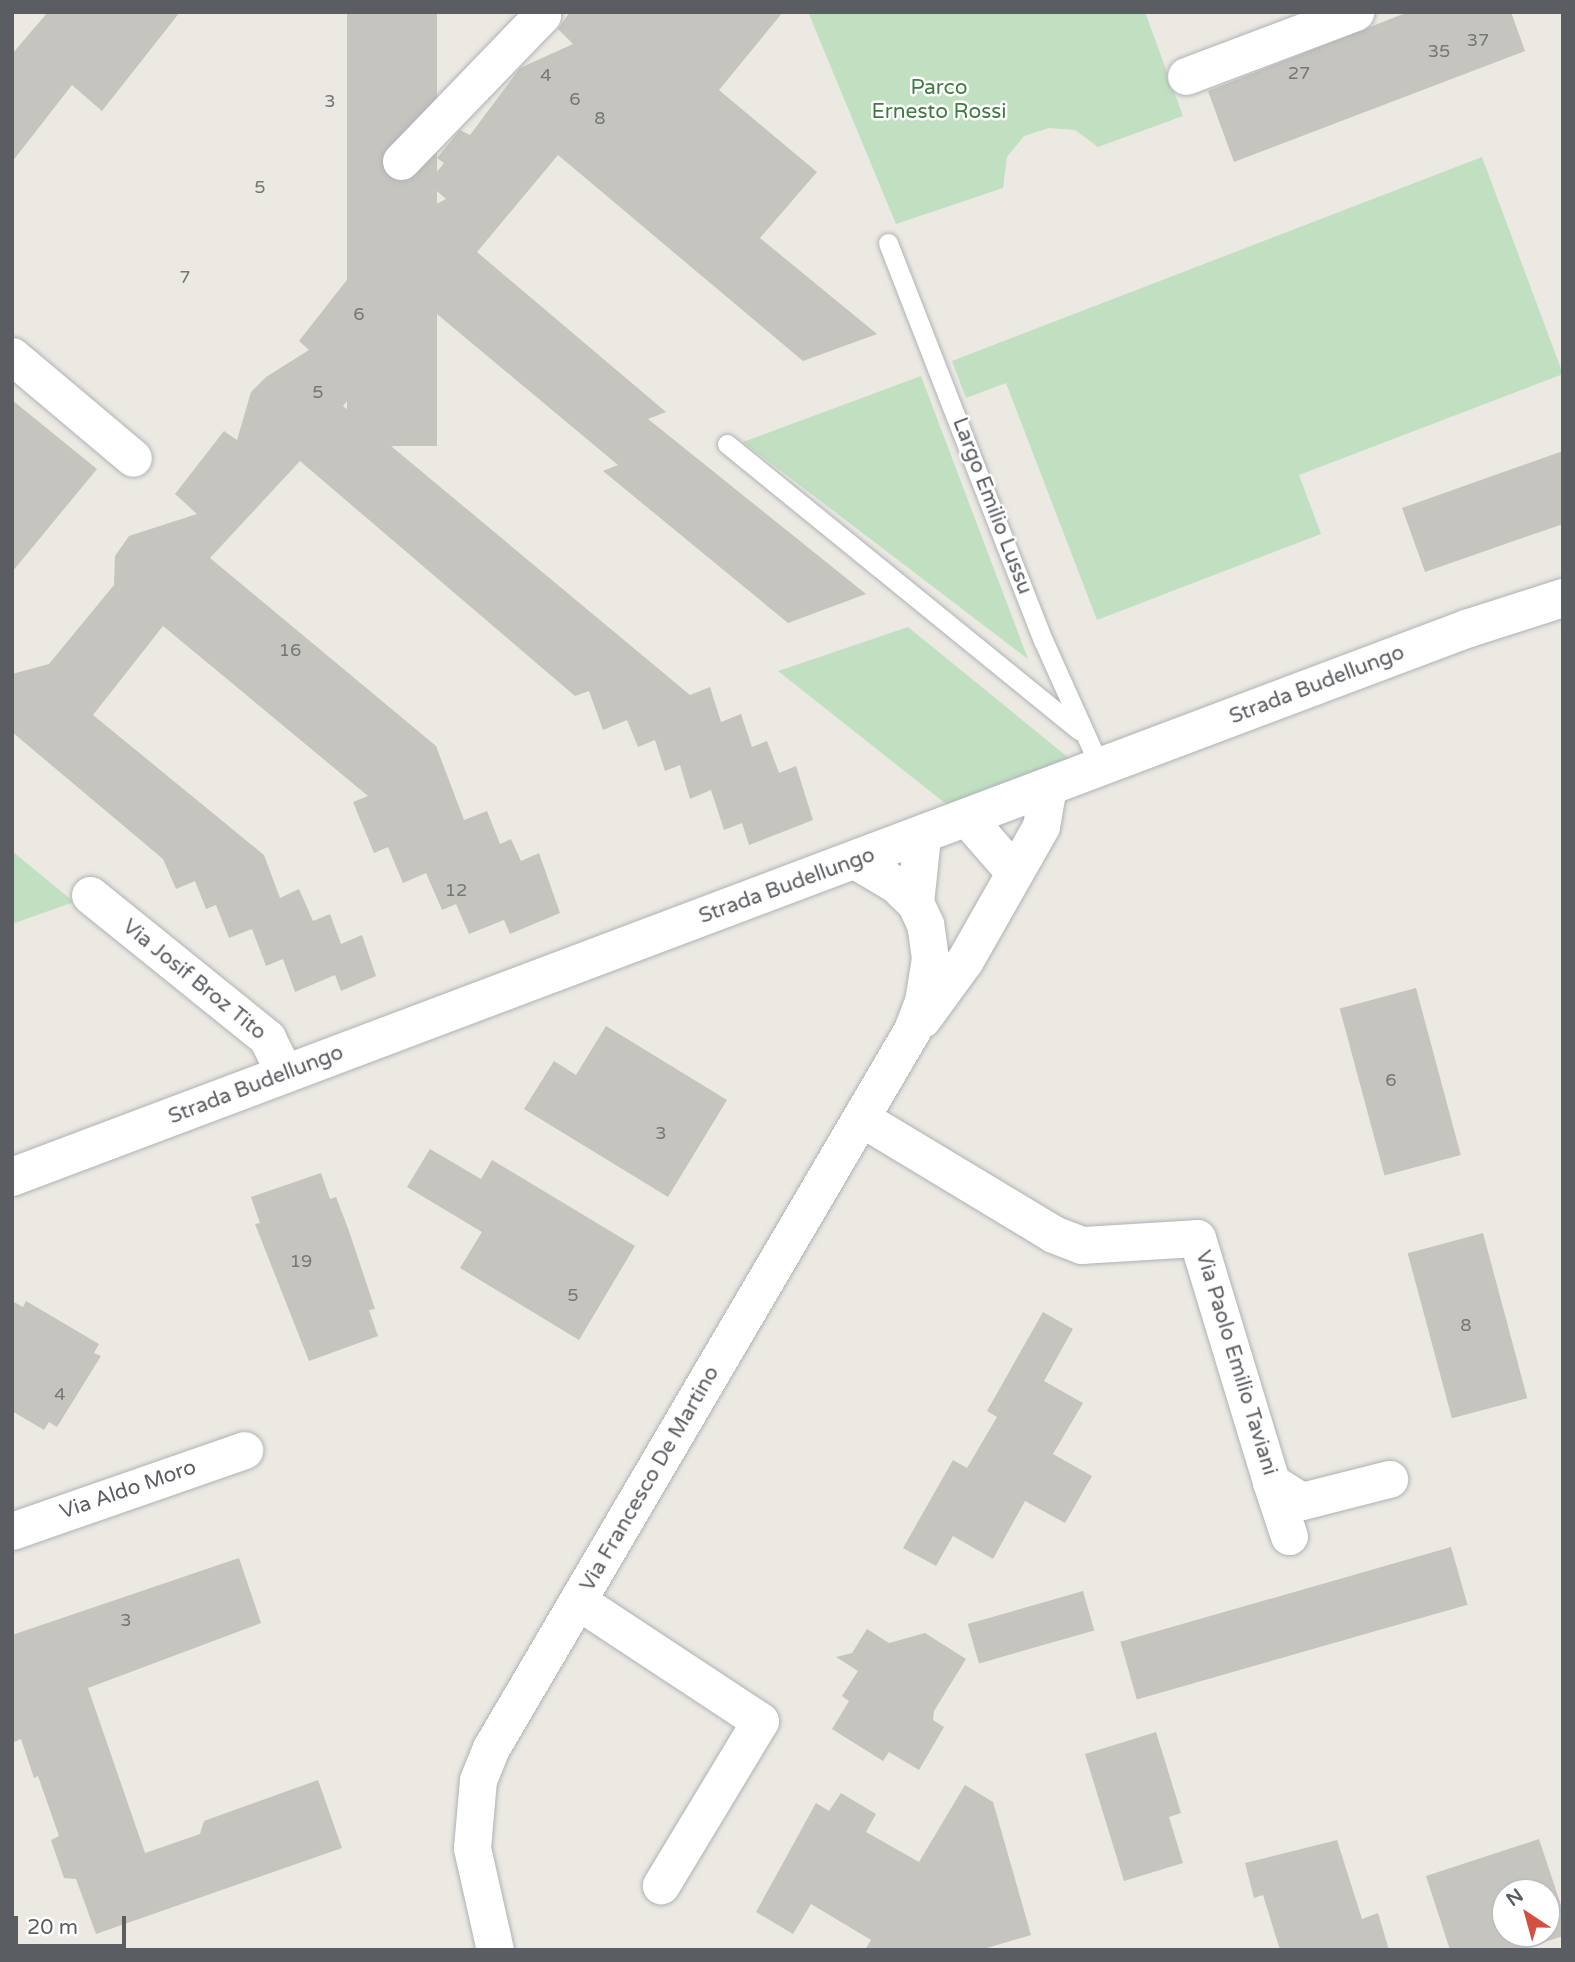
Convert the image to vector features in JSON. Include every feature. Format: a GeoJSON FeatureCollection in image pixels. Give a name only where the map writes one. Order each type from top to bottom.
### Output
{"type":"FeatureCollection","features":[{"type":"Feature","properties":{"kind":"street"},"geometry":{"type":"LineString","coordinates":[[1186,76],[1355,12]]}},
{"type":"Feature","properties":{"kind":"street"},"geometry":{"type":"LineString","coordinates":[[401,161],[541,13]]}},
{"type":"Feature","properties":{"kind":"street"},"geometry":{"type":"LineString","coordinates":[[12,356],[133,458]]}},
{"type":"Feature","properties":{"kind":"street","name":"Strada Budellungo"},"geometry":{"type":"LineString","coordinates":[[12,1177],[1469,628],[1563,598]]}},
{"type":"Feature","properties":{"kind":"street","name":"Via Francesco De Martino"},"geometry":{"type":"LineString","coordinates":[[495,1950],[472,1849],[478,1780],[491,1748],[912,1030],[941,998],[1041,826],[1048,788]]}},
{"type":"Feature","properties":{"kind":"street"},"geometry":{"type":"LineString","coordinates":[[967,817],[1013,871]]}},
{"type":"Feature","properties":{"kind":"street","name":"Via Francesco De Martino"},"geometry":{"type":"LineString","coordinates":[[915,903],[922,836]]}},
{"type":"Feature","properties":{"kind":"street","name":"Via Francesco De Martino"},"geometry":{"type":"LineString","coordinates":[[855,860],[895,884],[915,903],[925,924],[930,958],[912,1030]]}},
{"type":"Feature","properties":{"kind":"street","name":"Via Josif Broz Tito"},"geometry":{"type":"LineString","coordinates":[[90,895],[267,1038],[285,1074]]}},
{"type":"Feature","properties":{"kind":"street","name":"Via Paolo Emilio Taviani"},"geometry":{"type":"LineString","coordinates":[[861,1118],[1053,1234],[1082,1245],[1196,1238],[1271,1482],[1302,1501],[1389,1479]]}},
{"type":"Feature","properties":{"kind":"street","name":"Via Aldo Moro"},"geometry":{"type":"LineString","coordinates":[[12,1531],[244,1450]]}},
{"type":"Feature","properties":{"kind":"street"},"geometry":{"type":"LineString","coordinates":[[1271,1482],[1289,1536]]}},
{"type":"Feature","properties":{"kind":"street"},"geometry":{"type":"LineString","coordinates":[[578,1601],[760,1721],[661,1885]]}},
{"type":"Feature","properties":{"kind":"lane","name":"Largo Emilio Lussu"},"geometry":{"type":"LineString","coordinates":[[888,243],[1082,733],[1100,767]]}},
{"type":"Feature","properties":{"kind":"lane"},"geometry":{"type":"LineString","coordinates":[[726,444],[1082,733]]}},
{"type":"Feature","properties":{"kind":"green space","name":"Parco Ernesto Rossi"},"geometry":{"type":"Polygon","coordinates":[[[808,12],[1145,12],[1183,116],[1098,147],[1075,130],[1049,128],[1024,136],[1007,157],[1003,188],[896,224],[808,12]]]}},
{"type":"Feature","properties":{"kind":"green space"},"geometry":{"type":"Polygon","coordinates":[[[1482,157],[1563,374],[1299,475],[1321,534],[1097,620],[1006,383],[966,398],[952,361],[1482,157]]]}},
{"type":"Feature","properties":{"kind":"green space"},"geometry":{"type":"Polygon","coordinates":[[[921,376],[1028,659],[743,442],[921,376]]]}},
{"type":"Feature","properties":{"kind":"green space"},"geometry":{"type":"Polygon","coordinates":[[[908,627],[1075,763],[960,815],[778,671],[908,627]]]}},
{"type":"Feature","properties":{"kind":"green space"},"geometry":{"type":"Polygon","coordinates":[[[12,851],[74,902],[12,924],[12,851]]]}},
{"type":"Feature","properties":{"kind":"building"},"geometry":{"type":"Polygon","coordinates":[[[48,12],[180,12],[102,111],[72,85],[12,162],[12,54],[48,12]]]}},
{"type":"Feature","properties":{"kind":"building"},"geometry":{"type":"Polygon","coordinates":[[[347,12],[437,12],[437,446],[347,446],[347,12]]]}},
{"type":"Feature","properties":{"kind":"building"},"geometry":{"type":"Polygon","coordinates":[[[570,12],[783,12],[719,90],[817,172],[760,238],[877,334],[803,361],[558,155],[477,252],[666,412],[648,419],[866,594],[788,623],[603,471],[618,465],[425,304],[343,406],[690,695],[710,687],[721,722],[741,714],[752,747],[767,741],[779,773],[796,766],[813,820],[749,845],[742,823],[724,830],[711,790],[690,799],[680,765],[665,771],[655,740],[638,747],[627,720],[603,730],[589,691],[575,696],[300,461],[210,558],[436,746],[464,820],[487,811],[500,844],[511,839],[521,861],[539,853],[560,913],[510,934],[504,920],[469,934],[456,904],[442,910],[426,873],[403,883],[388,847],[374,853],[353,802],[368,796],[163,626],[93,715],[264,855],[280,898],[299,889],[313,921],[330,914],[341,944],[362,935],[376,976],[341,991],[335,975],[295,992],[283,959],[266,966],[252,929],[229,938],[216,905],[206,909],[195,881],[176,889],[163,859],[12,732],[12,674],[49,664],[114,585],[115,556],[129,536],[197,514],[175,494],[224,431],[237,440],[251,392],[266,377],[309,350],[299,341],[386,230],[446,199],[428,183],[444,163],[437,158],[460,130],[470,135],[520,68],[573,44],[558,29],[570,12]]]}},
{"type":"Feature","properties":{"kind":"building"},"geometry":{"type":"Polygon","coordinates":[[[1408,12],[1511,12],[1525,51],[1234,162],[1208,91],[1408,12]]]}},
{"type":"Feature","properties":{"kind":"building"},"geometry":{"type":"Polygon","coordinates":[[[12,400],[97,469],[12,572],[12,400]]]}},
{"type":"Feature","properties":{"kind":"building"},"geometry":{"type":"Polygon","coordinates":[[[1563,451],[1563,524],[1425,572],[1402,508],[1563,451]]]}},
{"type":"Feature","properties":{"kind":"building"},"geometry":{"type":"Polygon","coordinates":[[[1416,988],[1461,1155],[1384,1176],[1340,1008],[1416,988]]]}},
{"type":"Feature","properties":{"kind":"building"},"geometry":{"type":"Polygon","coordinates":[[[606,1026],[727,1100],[668,1197],[524,1109],[554,1061],[576,1075],[606,1026]]]}},
{"type":"Feature","properties":{"kind":"building"},"geometry":{"type":"Polygon","coordinates":[[[430,1149],[481,1179],[492,1160],[635,1246],[579,1340],[460,1268],[482,1232],[407,1187],[430,1149]]]}},
{"type":"Feature","properties":{"kind":"building"},"geometry":{"type":"Polygon","coordinates":[[[321,1173],[330,1199],[336,1197],[349,1231],[375,1309],[369,1310],[378,1336],[309,1361],[255,1224],[260,1223],[251,1197],[321,1173]]]}},
{"type":"Feature","properties":{"kind":"building"},"geometry":{"type":"Polygon","coordinates":[[[1483,1233],[1527,1398],[1452,1418],[1408,1253],[1483,1233]]]}},
{"type":"Feature","properties":{"kind":"building"},"geometry":{"type":"Polygon","coordinates":[[[12,1301],[23,1307],[26,1301],[99,1344],[94,1353],[101,1356],[57,1427],[49,1422],[44,1430],[12,1411],[12,1301]]]}},
{"type":"Feature","properties":{"kind":"building"},"geometry":{"type":"Polygon","coordinates":[[[1043,1312],[1073,1329],[1044,1381],[1083,1403],[1053,1454],[1092,1476],[1065,1523],[1025,1501],[993,1559],[953,1536],[936,1566],[903,1548],[953,1460],[967,1468],[997,1417],[987,1411],[1043,1312]]]}},
{"type":"Feature","properties":{"kind":"building"},"geometry":{"type":"Polygon","coordinates":[[[1451,1547],[1468,1605],[1137,1699],[1120,1642],[1451,1547]]]}},
{"type":"Feature","properties":{"kind":"building"},"geometry":{"type":"Polygon","coordinates":[[[239,1558],[261,1623],[88,1688],[145,1853],[200,1834],[204,1821],[318,1780],[342,1848],[96,1934],[76,1879],[64,1878],[51,1840],[59,1836],[38,1776],[34,1778],[21,1739],[12,1743],[12,1635],[239,1558]]]}},
{"type":"Feature","properties":{"kind":"building"},"geometry":{"type":"Polygon","coordinates":[[[1083,1591],[1094,1630],[979,1663],[968,1624],[1083,1591]]]}},
{"type":"Feature","properties":{"kind":"building"},"geometry":{"type":"Polygon","coordinates":[[[867,1629],[889,1643],[925,1633],[966,1659],[934,1711],[933,1720],[944,1727],[919,1770],[889,1752],[883,1761],[832,1729],[849,1701],[842,1696],[858,1671],[836,1657],[852,1653],[867,1629]]]}},
{"type":"Feature","properties":{"kind":"building"},"geometry":{"type":"Polygon","coordinates":[[[1156,1732],[1181,1813],[1169,1817],[1183,1863],[1124,1881],[1085,1754],[1156,1732]]]}},
{"type":"Feature","properties":{"kind":"building"},"geometry":{"type":"Polygon","coordinates":[[[965,1785],[993,1802],[1031,1935],[980,1950],[865,1950],[871,1940],[811,1904],[793,1934],[756,1912],[816,1803],[829,1811],[841,1793],[876,1814],[866,1832],[919,1862],[965,1785]]]}},
{"type":"Feature","properties":{"kind":"building"},"geometry":{"type":"Polygon","coordinates":[[[1539,1839],[1552,1878],[1491,1878],[1491,1948],[1526,1948],[1450,1950],[1426,1876],[1539,1839]]]}},
{"type":"Feature","properties":{"kind":"building"},"geometry":{"type":"Polygon","coordinates":[[[1337,1840],[1362,1919],[1378,1913],[1389,1950],[1280,1950],[1263,1895],[1254,1898],[1245,1863],[1337,1840]]]}},
{"type":"Feature","properties":{"kind":"building"},"geometry":{"type":"Polygon","coordinates":[[[1561,1905],[1563,1911],[1561,1937],[1561,1905]]]}}]}
